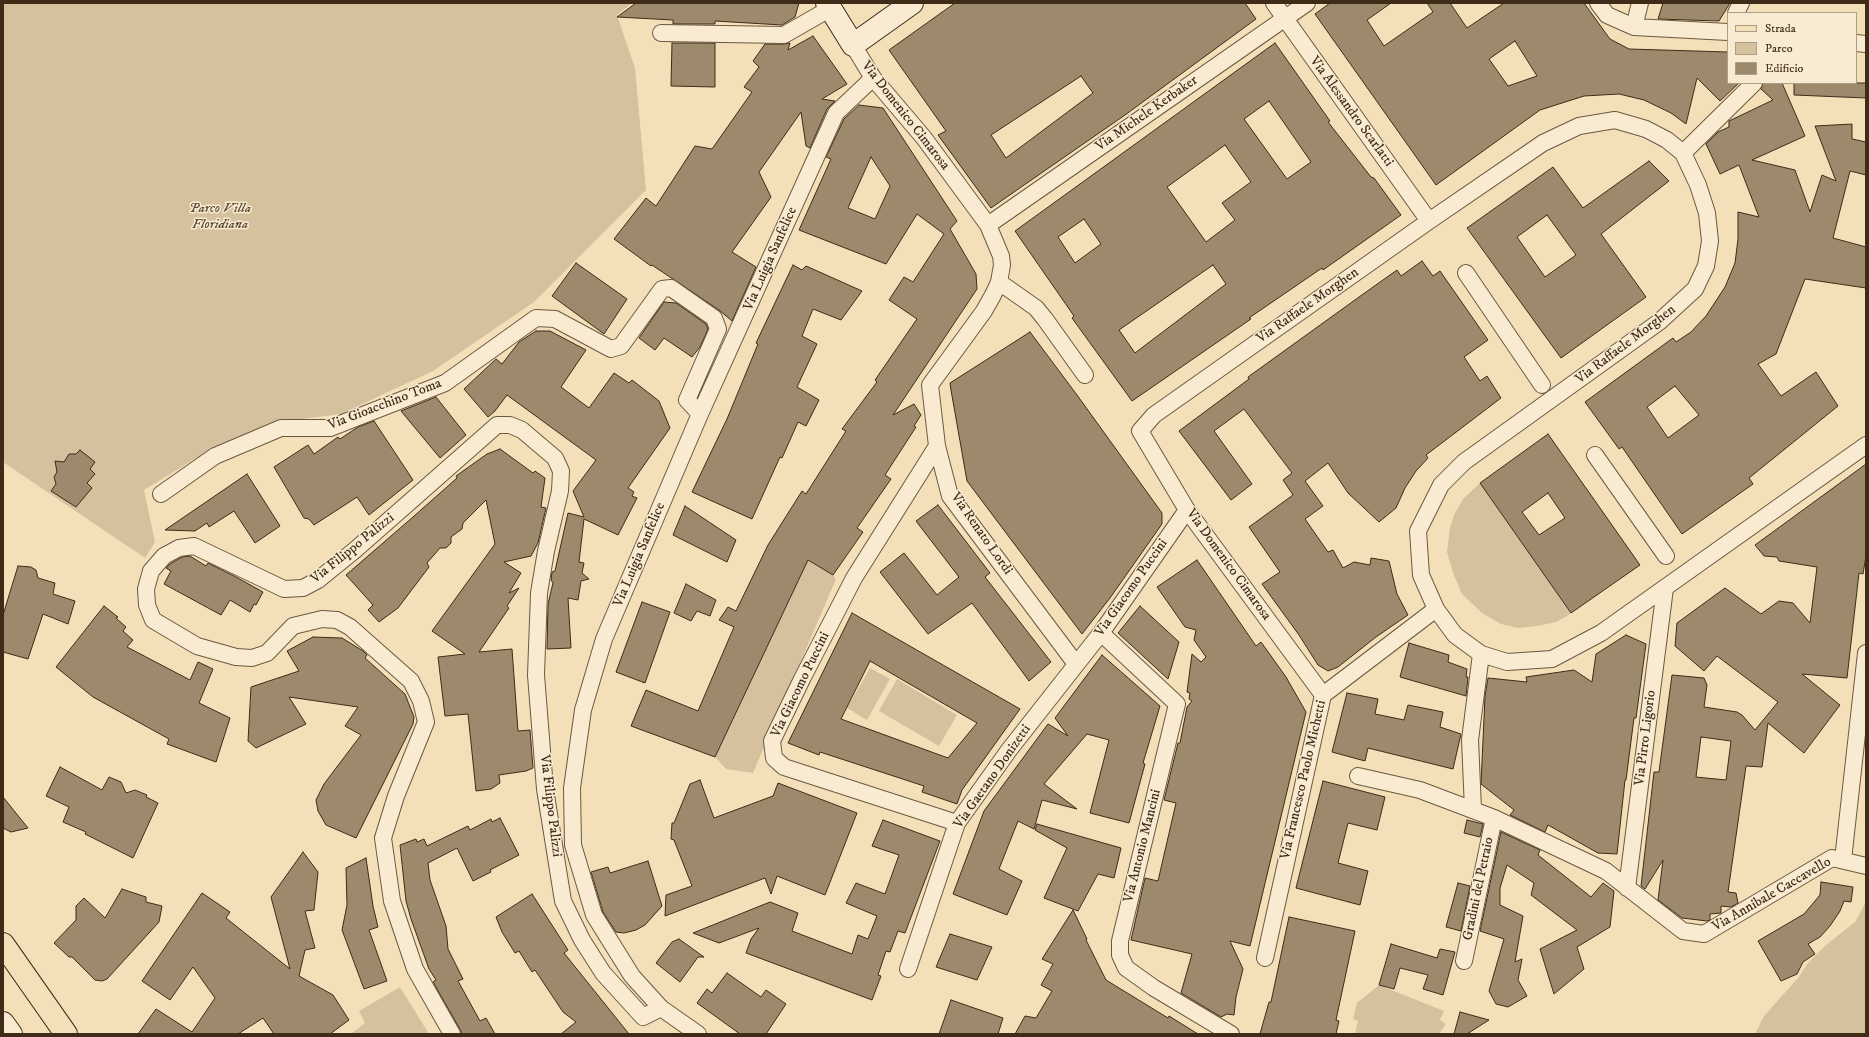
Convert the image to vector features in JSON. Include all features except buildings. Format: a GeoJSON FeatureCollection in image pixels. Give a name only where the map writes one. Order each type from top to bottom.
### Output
{"type":"FeatureCollection","features":[{"type":"Feature","properties":{"kind":"main road"},"geometry":{"type":"LineString","coordinates":[[3,944],[66,1034]]}},
{"type":"Feature","properties":{"kind":"street"},"geometry":{"type":"LineString","coordinates":[[852,45],[912,3]]}},
{"type":"Feature","properties":{"kind":"street","name":"Via Alessandro Scarlatti"},"geometry":{"type":"LineString","coordinates":[[1274,3],[1429,221]]}},
{"type":"Feature","properties":{"kind":"street","name":"Via Michele Kerbaker"},"geometry":{"type":"LineString","coordinates":[[988,225],[1307,3]]}},
{"type":"Feature","properties":{"kind":"street"},"geometry":{"type":"LineString","coordinates":[[1598,3],[1607,15],[1634,27],[1727,31]]}},
{"type":"Feature","properties":{"kind":"street"},"geometry":{"type":"LineString","coordinates":[[1634,27],[1640,3]]}},
{"type":"Feature","properties":{"kind":"street"},"geometry":{"type":"LineString","coordinates":[[1737,12],[1742,3]]}},
{"type":"Feature","properties":{"kind":"street"},"geometry":{"type":"LineString","coordinates":[[661,33],[784,35],[829,6]]}},
{"type":"Feature","properties":{"kind":"street","name":"Via Domenico Cimarosa"},"geometry":{"type":"LineString","coordinates":[[829,6],[872,78],[924,138],[988,225],[1001,256],[1002,265],[999,282],[984,311],[930,385]]}},
{"type":"Feature","properties":{"kind":"street","name":"Via Luigia Sanfelice"},"geometry":{"type":"LineString","coordinates":[[698,1034],[661,1008],[632,976],[594,915],[573,845],[572,788],[583,710],[604,639],[700,414],[836,113],[872,78]]}},
{"type":"Feature","properties":{"kind":"street"},"geometry":{"type":"LineString","coordinates":[[1683,153],[1753,84]]}},
{"type":"Feature","properties":{"kind":"street","name":"Via Raffaele Morghen"},"geometry":{"type":"LineString","coordinates":[[1140,431],[1154,415],[1429,221],[1543,143],[1579,126],[1615,120],[1646,129],[1667,140],[1683,153],[1698,185],[1707,213],[1710,241],[1706,266],[1695,289],[1659,322],[1464,462],[1441,485],[1418,531],[1422,575],[1436,609],[1454,636],[1481,654],[1507,662],[1552,659],[1601,633],[1866,445]]}},
{"type":"Feature","properties":{"kind":"street"},"geometry":{"type":"LineString","coordinates":[[1466,273],[1542,385]]}},
{"type":"Feature","properties":{"kind":"street"},"geometry":{"type":"LineString","coordinates":[[999,282],[1036,308],[1074,359],[1083,376]]}},
{"type":"Feature","properties":{"kind":"street","name":"Via Gioacchino Toma"},"geometry":{"type":"LineString","coordinates":[[161,494],[215,456],[281,428],[330,428],[445,383],[536,318],[555,319],[611,349],[621,346],[662,289],[671,288],[714,318],[718,329],[687,400],[700,414]]}},
{"type":"Feature","properties":{"kind":"street","name":"Via Renato Lordi"},"geometry":{"type":"LineString","coordinates":[[930,385],[937,446],[950,496],[1076,664]]}},
{"type":"Feature","properties":{"kind":"street","name":"Via Filippo Palizzi"},"geometry":{"type":"LineString","coordinates":[[452,1034],[413,962],[392,901],[383,838],[396,796],[426,722],[421,701],[411,681],[350,627],[337,620],[322,619],[293,626],[267,653],[252,658],[236,657],[197,646],[153,620],[147,605],[146,589],[151,571],[164,556],[179,548],[194,546],[284,590],[303,588],[318,580],[355,550],[497,426],[510,425],[522,430],[555,458],[561,471],[560,491],[546,551],[539,593],[536,675],[546,789],[563,901],[582,940],[603,973],[643,1017],[661,1008]]}},
{"type":"Feature","properties":{"kind":"street","name":"Via Domenico Cimarosa"},"geometry":{"type":"LineString","coordinates":[[1140,431],[1187,510],[1323,695]]}},
{"type":"Feature","properties":{"kind":"street","name":"Via Giacomo Puccini"},"geometry":{"type":"LineString","coordinates":[[937,446],[854,578],[772,741],[774,758],[784,767],[957,823]]}},
{"type":"Feature","properties":{"kind":"street"},"geometry":{"type":"LineString","coordinates":[[1595,455],[1666,556]]}},
{"type":"Feature","properties":{"kind":"street","name":"Via Giacomo Puccini"},"geometry":{"type":"LineString","coordinates":[[1076,664],[1101,633],[1187,510]]}},
{"type":"Feature","properties":{"kind":"street","name":"Via Pirro Ligorio"},"geometry":{"type":"LineString","coordinates":[[1627,888],[1665,588]]}},
{"type":"Feature","properties":{"kind":"street","name":"Via Francesco Paolo Michetti"},"geometry":{"type":"LineString","coordinates":[[1265,958],[1323,695],[1436,609]]}},
{"type":"Feature","properties":{"kind":"street","name":"Via Antonio Mancini"},"geometry":{"type":"LineString","coordinates":[[1101,633],[1177,704],[1120,941],[1120,955],[1126,968],[1154,988],[1231,1034]]}},
{"type":"Feature","properties":{"kind":"street"},"geometry":{"type":"LineString","coordinates":[[1843,860],[1866,653]]}},
{"type":"Feature","properties":{"kind":"street"},"geometry":{"type":"LineString","coordinates":[[1472,810],[1470,740],[1481,654]]}},
{"type":"Feature","properties":{"kind":"street","name":"Via Gaetano Donizetti"},"geometry":{"type":"LineString","coordinates":[[908,969],[957,823],[1009,750],[1076,664]]}},
{"type":"Feature","properties":{"kind":"street","name":"Via Annibale Caccavello"},"geometry":{"type":"LineString","coordinates":[[1358,776],[1420,790],[1494,818],[1606,871],[1683,931],[1704,934],[1832,858],[1866,866]]}},
{"type":"Feature","properties":{"kind":"street","name":"Gradini del Petraio"},"geometry":{"type":"LineString","coordinates":[[1464,961],[1494,818]]}},
{"type":"Feature","properties":{"kind":"street"},"geometry":{"type":"LineString","coordinates":[[3,1023],[11,1034]]}},
{"type":"Feature","properties":{"kind":"green space","name":"Parco Villa Floridiana"},"geometry":{"type":"Polygon","coordinates":[[[3,3],[632,3],[617,15],[635,68],[646,190],[534,302],[433,371],[341,414],[279,422],[193,460],[144,490],[155,542],[145,558],[3,462],[3,3]]]}},
{"type":"Feature","properties":{"kind":"green space"},"geometry":{"type":"Polygon","coordinates":[[[1480,483],[1571,613],[1567,616],[1556,622],[1518,628],[1501,624],[1482,613],[1462,594],[1453,573],[1447,552],[1450,528],[1454,515],[1463,499],[1480,483]]]}},
{"type":"Feature","properties":{"kind":"green space"},"geometry":{"type":"Polygon","coordinates":[[[772,539],[833,575],[836,579],[753,773],[726,769],[715,757],[801,574],[762,557],[772,539]]]}},
{"type":"Feature","properties":{"kind":"green space"},"geometry":{"type":"Polygon","coordinates":[[[870,668],[890,679],[867,720],[847,708],[870,668]]]}},
{"type":"Feature","properties":{"kind":"green space"},"geometry":{"type":"Polygon","coordinates":[[[897,679],[957,715],[939,746],[879,711],[897,679]]]}},
{"type":"Feature","properties":{"kind":"green space"},"geometry":{"type":"Polygon","coordinates":[[[1866,902],[1866,1034],[1755,1034],[1764,1016],[1799,977],[1807,964],[1826,945],[1855,922],[1866,902]]]}},
{"type":"Feature","properties":{"kind":"green space"},"geometry":{"type":"Polygon","coordinates":[[[1379,985],[1444,1011],[1440,1020],[1446,1024],[1439,1034],[1355,1034],[1358,1021],[1353,1019],[1357,1003],[1379,985]]]}},
{"type":"Feature","properties":{"kind":"green space"},"geometry":{"type":"Polygon","coordinates":[[[400,987],[429,1034],[351,1034],[365,1023],[359,1011],[400,987]]]}}]}
